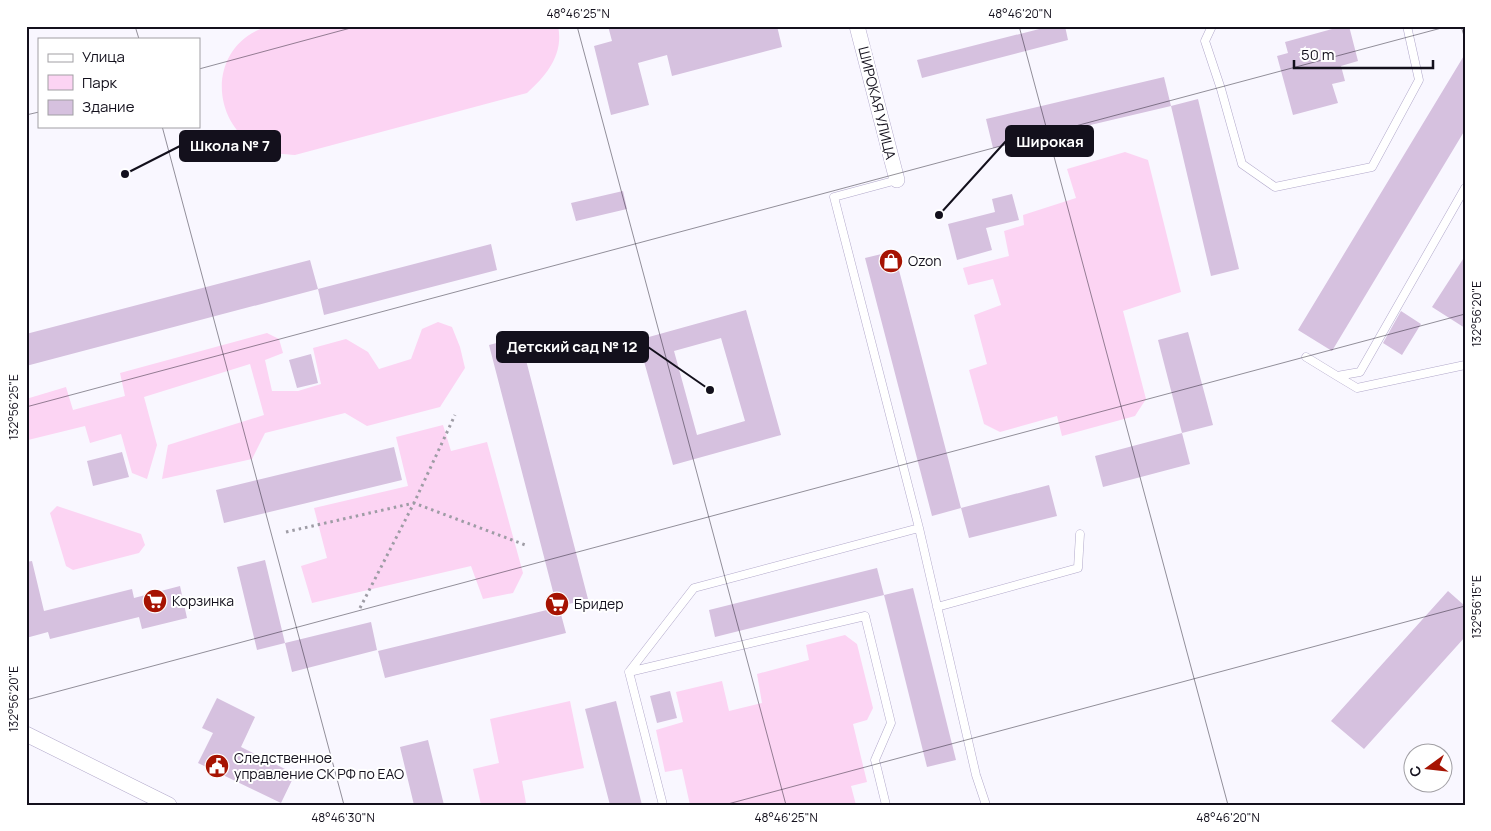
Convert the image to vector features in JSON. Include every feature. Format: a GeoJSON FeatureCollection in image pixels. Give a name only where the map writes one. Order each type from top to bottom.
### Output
{"type":"FeatureCollection","features":[{"type":"Feature","properties":{"kind":"street","name":"ШИРОКАЯ УЛИЦА"},"geometry":{"type":"LineString","coordinates":[[858,26],[897,180]]}},
{"type":"Feature","properties":{"kind":"street"},"geometry":{"type":"LineString","coordinates":[[26,734],[169,805]]}},
{"type":"Feature","properties":{"kind":"lane"},"geometry":{"type":"LineString","coordinates":[[1212,26],[1205,41],[1242,164],[1274,188],[1372,167],[1419,80],[1407,26]]}},
{"type":"Feature","properties":{"kind":"lane"},"geometry":{"type":"LineString","coordinates":[[897,180],[834,197],[919,528],[976,775],[986,805]]}},
{"type":"Feature","properties":{"kind":"lane"},"geometry":{"type":"LineString","coordinates":[[1337,376],[1360,372],[1465,188]]}},
{"type":"Feature","properties":{"kind":"lane"},"geometry":{"type":"LineString","coordinates":[[1306,357],[1357,388],[1465,365]]}},
{"type":"Feature","properties":{"kind":"lane"},"geometry":{"type":"LineString","coordinates":[[629,672],[694,588],[919,528]]}},
{"type":"Feature","properties":{"kind":"lane"},"geometry":{"type":"LineString","coordinates":[[937,607],[1078,568],[1080,534]]}},
{"type":"Feature","properties":{"kind":"lane"},"geometry":{"type":"LineString","coordinates":[[629,672],[865,616],[891,724],[875,760],[886,805]]}},
{"type":"Feature","properties":{"kind":"lane"},"geometry":{"type":"LineString","coordinates":[[629,672],[663,805]]}},
{"type":"Feature","properties":{"kind":"path"},"geometry":{"type":"LineString","coordinates":[[360,608],[414,503],[455,415]]}},
{"type":"Feature","properties":{"kind":"path"},"geometry":{"type":"LineString","coordinates":[[286,532],[414,503],[528,546]]}},
{"type":"Feature","properties":{"kind":"green space"},"geometry":{"type":"Polygon","coordinates":[[[269,26],[558,26],[559,36],[556,55],[552,63],[541,79],[527,93],[295,155],[261,150],[243,137],[231,121],[224,103],[222,84],[225,65],[234,49],[249,35],[269,26]]]}},
{"type":"Feature","properties":{"kind":"green space"},"geometry":{"type":"Polygon","coordinates":[[[1125,152],[1148,160],[1181,292],[1123,311],[1146,399],[1135,416],[1062,436],[1057,416],[1000,432],[984,424],[969,370],[987,364],[974,315],[1001,305],[993,279],[968,285],[963,268],[1009,256],[1004,231],[1024,225],[1023,215],[1076,198],[1067,169],[1125,152]]]}},
{"type":"Feature","properties":{"kind":"green space"},"geometry":{"type":"Polygon","coordinates":[[[438,322],[452,327],[460,347],[465,368],[440,407],[367,426],[345,413],[265,433],[252,459],[162,479],[168,445],[264,415],[250,364],[144,397],[157,445],[147,479],[132,473],[121,434],[90,443],[85,426],[28,440],[26,399],[66,387],[73,410],[125,396],[120,373],[267,333],[279,339],[283,353],[265,360],[272,391],[298,391],[321,384],[313,348],[346,339],[368,352],[379,369],[411,359],[422,329],[438,322]]]}},
{"type":"Feature","properties":{"kind":"green space"},"geometry":{"type":"Polygon","coordinates":[[[443,425],[451,451],[487,442],[523,573],[513,593],[483,599],[471,566],[312,603],[301,566],[327,558],[314,508],[408,486],[396,437],[443,425]]]}},
{"type":"Feature","properties":{"kind":"green space"},"geometry":{"type":"Polygon","coordinates":[[[57,506],[141,534],[145,545],[139,553],[73,570],[66,566],[50,513],[57,506]]]}},
{"type":"Feature","properties":{"kind":"green space"},"geometry":{"type":"Polygon","coordinates":[[[845,635],[857,644],[873,708],[867,720],[853,724],[867,782],[851,786],[856,805],[690,805],[682,769],[665,772],[656,730],[683,722],[676,692],[722,681],[729,711],[762,703],[757,674],[809,660],[806,645],[845,635]]]}},
{"type":"Feature","properties":{"kind":"green space"},"geometry":{"type":"Polygon","coordinates":[[[570,701],[584,768],[522,781],[526,803],[481,805],[473,769],[499,763],[490,719],[570,701]]]}},
{"type":"Feature","properties":{"kind":"building"},"geometry":{"type":"Polygon","coordinates":[[[608,26],[777,26],[782,47],[672,76],[667,55],[638,63],[649,105],[611,115],[594,46],[612,41],[608,26]]]}},
{"type":"Feature","properties":{"kind":"building"},"geometry":{"type":"Polygon","coordinates":[[[1051,26],[1065,26],[1068,40],[922,78],[917,60],[1051,26]]]}},
{"type":"Feature","properties":{"kind":"building"},"geometry":{"type":"Polygon","coordinates":[[[1349,26],[1358,61],[1341,66],[1345,81],[1332,84],[1338,103],[1293,115],[1277,56],[1288,53],[1285,42],[1349,26]]]}},
{"type":"Feature","properties":{"kind":"building"},"geometry":{"type":"Polygon","coordinates":[[[1465,54],[1465,130],[1332,351],[1298,330],[1465,54]]]}},
{"type":"Feature","properties":{"kind":"building"},"geometry":{"type":"Polygon","coordinates":[[[1164,77],[1171,106],[993,148],[986,119],[1164,77]]]}},
{"type":"Feature","properties":{"kind":"building"},"geometry":{"type":"Polygon","coordinates":[[[1198,99],[1239,269],[1211,276],[1171,106],[1198,99]]]}},
{"type":"Feature","properties":{"kind":"building"},"geometry":{"type":"Polygon","coordinates":[[[623,191],[627,209],[576,221],[571,203],[623,191]]]}},
{"type":"Feature","properties":{"kind":"building"},"geometry":{"type":"Polygon","coordinates":[[[1012,194],[1019,220],[986,228],[992,250],[957,260],[948,224],[995,212],[992,199],[1012,194]]]}},
{"type":"Feature","properties":{"kind":"building"},"geometry":{"type":"Polygon","coordinates":[[[491,244],[497,270],[324,315],[318,289],[491,244]]]}},
{"type":"Feature","properties":{"kind":"building"},"geometry":{"type":"Polygon","coordinates":[[[894,251],[961,508],[932,516],[865,258],[894,251]]]}},
{"type":"Feature","properties":{"kind":"building"},"geometry":{"type":"Polygon","coordinates":[[[1465,256],[1465,328],[1432,307],[1465,256]]]}},
{"type":"Feature","properties":{"kind":"building"},"geometry":{"type":"Polygon","coordinates":[[[310,260],[318,289],[26,366],[26,334],[310,260]]]}},
{"type":"Feature","properties":{"kind":"building"},"geometry":{"type":"Polygon","coordinates":[[[746,310],[781,435],[673,465],[638,340],[746,310]],[[721,338],[674,351],[697,435],[745,421],[721,338]]]}},
{"type":"Feature","properties":{"kind":"building"},"geometry":{"type":"Polygon","coordinates":[[[1401,311],[1421,324],[1402,355],[1383,343],[1401,311]]]}},
{"type":"Feature","properties":{"kind":"building"},"geometry":{"type":"Polygon","coordinates":[[[1188,332],[1213,425],[1182,433],[1158,340],[1188,332]]]}},
{"type":"Feature","properties":{"kind":"building"},"geometry":{"type":"Polygon","coordinates":[[[520,337],[588,599],[557,607],[489,345],[520,337]]]}},
{"type":"Feature","properties":{"kind":"building"},"geometry":{"type":"Polygon","coordinates":[[[311,354],[318,383],[297,388],[289,360],[311,354]]]}},
{"type":"Feature","properties":{"kind":"building"},"geometry":{"type":"Polygon","coordinates":[[[1182,433],[1190,464],[1103,487],[1095,456],[1182,433]]]}},
{"type":"Feature","properties":{"kind":"building"},"geometry":{"type":"Polygon","coordinates":[[[394,447],[402,480],[224,523],[216,490],[394,447]]]}},
{"type":"Feature","properties":{"kind":"building"},"geometry":{"type":"Polygon","coordinates":[[[122,452],[129,477],[93,486],[87,461],[122,452]]]}},
{"type":"Feature","properties":{"kind":"building"},"geometry":{"type":"Polygon","coordinates":[[[1049,485],[1057,516],[969,538],[961,508],[1049,485]]]}},
{"type":"Feature","properties":{"kind":"building"},"geometry":{"type":"Polygon","coordinates":[[[265,560],[285,643],[257,650],[237,567],[265,560]]]}},
{"type":"Feature","properties":{"kind":"building"},"geometry":{"type":"Polygon","coordinates":[[[32,561],[44,611],[132,589],[134,598],[180,586],[187,618],[142,629],[139,617],[50,639],[48,632],[26,638],[26,562],[32,561]]]}},
{"type":"Feature","properties":{"kind":"building"},"geometry":{"type":"Polygon","coordinates":[[[877,568],[884,595],[715,637],[709,610],[877,568]]]}},
{"type":"Feature","properties":{"kind":"building"},"geometry":{"type":"Polygon","coordinates":[[[913,588],[956,760],[927,767],[884,595],[913,588]]]}},
{"type":"Feature","properties":{"kind":"building"},"geometry":{"type":"Polygon","coordinates":[[[1448,591],[1465,606],[1465,637],[1364,749],[1331,721],[1448,591]]]}},
{"type":"Feature","properties":{"kind":"building"},"geometry":{"type":"Polygon","coordinates":[[[559,607],[566,633],[385,678],[378,651],[559,607]]]}},
{"type":"Feature","properties":{"kind":"building"},"geometry":{"type":"Polygon","coordinates":[[[371,622],[377,650],[292,672],[285,643],[371,622]]]}},
{"type":"Feature","properties":{"kind":"building"},"geometry":{"type":"Polygon","coordinates":[[[670,691],[677,718],[657,723],[650,696],[670,691]]]}},
{"type":"Feature","properties":{"kind":"building"},"geometry":{"type":"Polygon","coordinates":[[[217,698],[255,717],[241,747],[295,774],[281,803],[198,763],[213,733],[202,728],[217,698]]]}},
{"type":"Feature","properties":{"kind":"building"},"geometry":{"type":"Polygon","coordinates":[[[616,701],[642,805],[610,805],[585,709],[616,701]]]}},
{"type":"Feature","properties":{"kind":"building"},"geometry":{"type":"Polygon","coordinates":[[[428,740],[444,805],[414,805],[400,747],[428,740]]]}},
{"type":"Feature","properties":{"kind":"place","name":"Школа № 7"},"geometry":{"type":"Point","coordinates":[125,174]}},
{"type":"Feature","properties":{"kind":"place","name":"Широкая"},"geometry":{"type":"Point","coordinates":[939,215]}},
{"type":"Feature","properties":{"kind":"place","name":"Ozon"},"geometry":{"type":"Point","coordinates":[891,261]}},
{"type":"Feature","properties":{"kind":"place","name":"Детский сад № 12"},"geometry":{"type":"Point","coordinates":[710,390]}},
{"type":"Feature","properties":{"kind":"place","name":"Корзинка"},"geometry":{"type":"Point","coordinates":[155,601]}},
{"type":"Feature","properties":{"kind":"place","name":"Бридер"},"geometry":{"type":"Point","coordinates":[557,604]}},
{"type":"Feature","properties":{"kind":"place","name":"Следственное управление СК РФ по ЕАО"},"geometry":{"type":"Point","coordinates":[217,766]}}]}
